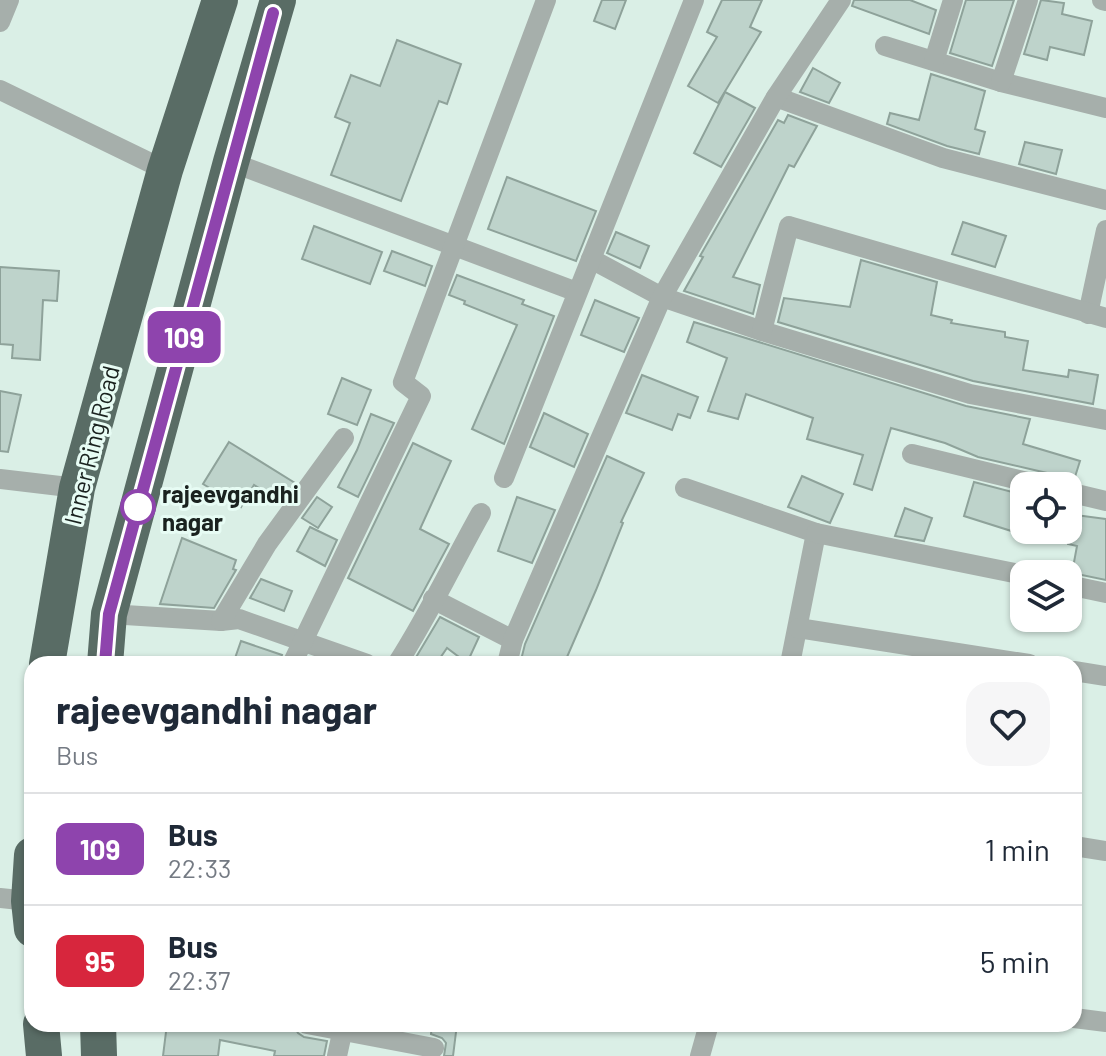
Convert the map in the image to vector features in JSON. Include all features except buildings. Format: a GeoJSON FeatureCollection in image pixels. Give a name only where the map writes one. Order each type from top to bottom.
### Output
{"type":"FeatureCollection","features":[{"type":"Feature","properties":{"kind":"highway","name":"Inner Ring Road"},"geometry":{"type":"LineString","coordinates":[[48,656],[77,488],[165,170],[220,0]]}},
{"type":"Feature","properties":{"kind":"highway"},"geometry":{"type":"LineString","coordinates":[[106,656],[109,614],[276,6]]}},
{"type":"Feature","properties":{"kind":"highway"},"geometry":{"type":"LineString","coordinates":[[42,1032],[44,1056]]}},
{"type":"Feature","properties":{"kind":"highway"},"geometry":{"type":"LineString","coordinates":[[98,1032],[99,1056]]}},
{"type":"Feature","properties":{"kind":"street"},"geometry":{"type":"LineString","coordinates":[[0,22],[9,0]]}},
{"type":"Feature","properties":{"kind":"street"},"geometry":{"type":"LineString","coordinates":[[295,656],[421,396],[403,382],[546,0]]}},
{"type":"Feature","properties":{"kind":"street"},"geometry":{"type":"LineString","coordinates":[[504,478],[694,0]]}},
{"type":"Feature","properties":{"kind":"street"},"geometry":{"type":"LineString","coordinates":[[509,656],[513,640],[662,297],[776,97],[841,0]]}},
{"type":"Feature","properties":{"kind":"street"},"geometry":{"type":"LineString","coordinates":[[934,61],[953,0]]}},
{"type":"Feature","properties":{"kind":"street"},"geometry":{"type":"LineString","coordinates":[[1001,82],[1028,0]]}},
{"type":"Feature","properties":{"kind":"street"},"geometry":{"type":"LineString","coordinates":[[885,46],[1001,82],[1106,108]]}},
{"type":"Feature","properties":{"kind":"street"},"geometry":{"type":"LineString","coordinates":[[0,90],[165,170]]}},
{"type":"Feature","properties":{"kind":"street"},"geometry":{"type":"LineString","coordinates":[[776,97],[943,158],[1106,200]]}},
{"type":"Feature","properties":{"kind":"street"},"geometry":{"type":"LineString","coordinates":[[231,162],[577,292]]}},
{"type":"Feature","properties":{"kind":"street"},"geometry":{"type":"LineString","coordinates":[[762,331],[789,226],[1097,316],[1106,230]]}},
{"type":"Feature","properties":{"kind":"street"},"geometry":{"type":"LineString","coordinates":[[591,259],[662,297],[762,331],[970,394],[1106,420]]}},
{"type":"Feature","properties":{"kind":"street"},"geometry":{"type":"LineString","coordinates":[[221,621],[267,544],[344,438]]}},
{"type":"Feature","properties":{"kind":"street"},"geometry":{"type":"LineString","coordinates":[[912,454],[1010,478]]}},
{"type":"Feature","properties":{"kind":"street"},"geometry":{"type":"LineString","coordinates":[[0,479],[77,488]]}},
{"type":"Feature","properties":{"kind":"street"},"geometry":{"type":"LineString","coordinates":[[685,488],[816,533],[1010,572]]}},
{"type":"Feature","properties":{"kind":"street"},"geometry":{"type":"LineString","coordinates":[[1082,495],[1106,501]]}},
{"type":"Feature","properties":{"kind":"street"},"geometry":{"type":"LineString","coordinates":[[402,656],[481,513]]}},
{"type":"Feature","properties":{"kind":"street"},"geometry":{"type":"LineString","coordinates":[[792,656],[816,533]]}},
{"type":"Feature","properties":{"kind":"street"},"geometry":{"type":"LineString","coordinates":[[1082,588],[1106,593]]}},
{"type":"Feature","properties":{"kind":"street"},"geometry":{"type":"LineString","coordinates":[[433,599],[513,640]]}},
{"type":"Feature","properties":{"kind":"street"},"geometry":{"type":"LineString","coordinates":[[109,614],[221,621],[239,619],[345,656]]}},
{"type":"Feature","properties":{"kind":"street"},"geometry":{"type":"LineString","coordinates":[[798,628],[978,656]]}},
{"type":"Feature","properties":{"kind":"street"},"geometry":{"type":"LineString","coordinates":[[1082,672],[1106,676]]}},
{"type":"Feature","properties":{"kind":"street"},"geometry":{"type":"LineString","coordinates":[[1082,847],[1106,851]]}},
{"type":"Feature","properties":{"kind":"street"},"geometry":{"type":"LineString","coordinates":[[1082,1019],[1106,1022]]}},
{"type":"Feature","properties":{"kind":"street"},"geometry":{"type":"LineString","coordinates":[[337,1056],[342,1032]]}},
{"type":"Feature","properties":{"kind":"street"},"geometry":{"type":"LineString","coordinates":[[361,1032],[434,1048]]}},
{"type":"Feature","properties":{"kind":"street"},"geometry":{"type":"LineString","coordinates":[[700,1056],[707,1032]]}},
{"type":"Feature","properties":{"kind":"bus line","name":"109"},"geometry":{"type":"LineString","coordinates":[[106,656],[109,614],[273,13]]}},
{"type":"Feature","properties":{"kind":"place","name":"rajeevgandhi nagar"},"geometry":{"type":"Point","coordinates":[138,507]}}]}
